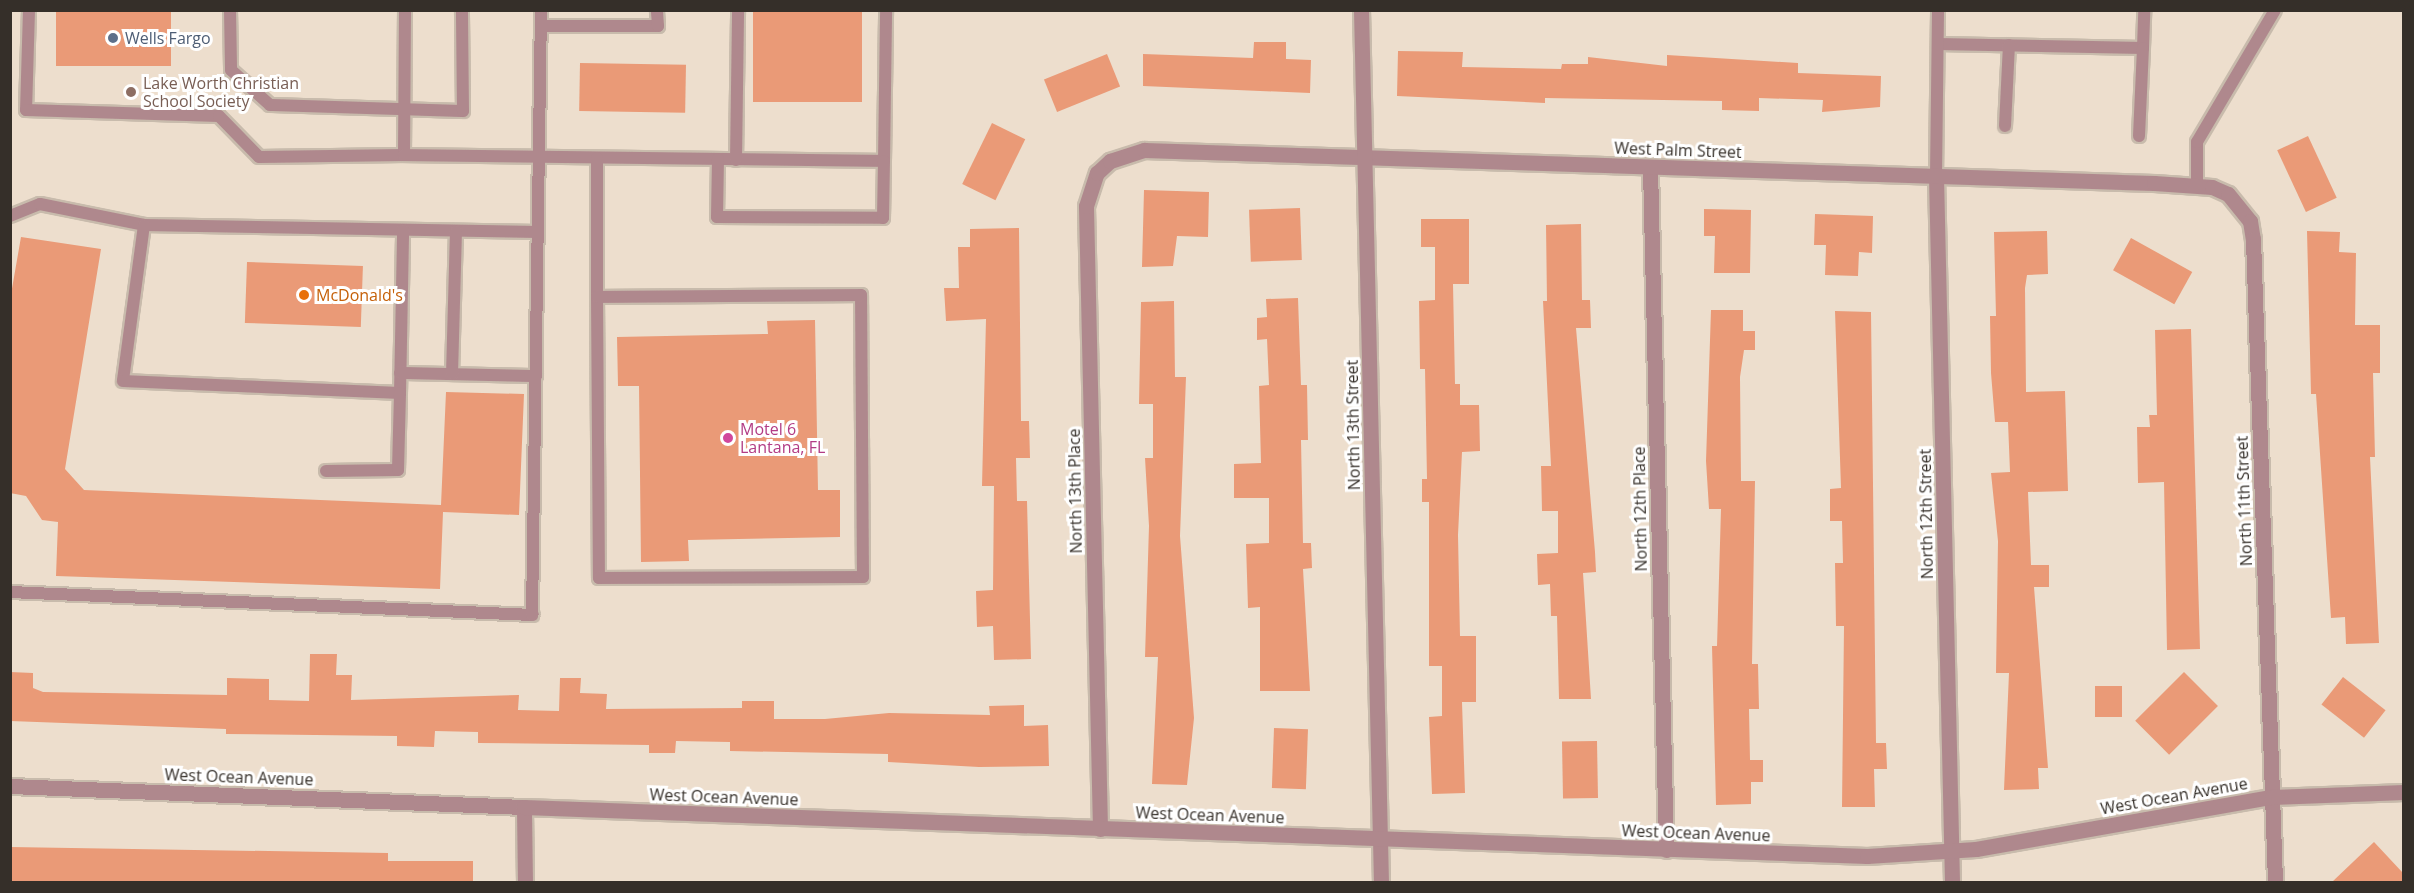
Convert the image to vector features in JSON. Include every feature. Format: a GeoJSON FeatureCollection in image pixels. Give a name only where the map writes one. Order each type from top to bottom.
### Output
{"type":"FeatureCollection","features":[{"type":"Feature","properties":{"kind":"street","name":"North 13th Street"},"geometry":{"type":"LineString","coordinates":[[1361,10],[1381,882]]}},
{"type":"Feature","properties":{"kind":"street","name":"West Palm Street"},"geometry":{"type":"LineString","coordinates":[[1110,160],[1144,150],[2197,186],[2228,194],[2241,206]]}},
{"type":"Feature","properties":{"kind":"street","name":"North 13th Place"},"geometry":{"type":"LineString","coordinates":[[1100,829],[1086,206],[1097,173],[1110,160]]}},
{"type":"Feature","properties":{"kind":"street","name":"North 12th Place"},"geometry":{"type":"LineString","coordinates":[[1650,167],[1666,850]]}},
{"type":"Feature","properties":{"kind":"street","name":"North 12th Street"},"geometry":{"type":"LineString","coordinates":[[1936,176],[1952,882]]}},
{"type":"Feature","properties":{"kind":"street","name":"North 11th Street"},"geometry":{"type":"LineString","coordinates":[[2241,206],[2253,239],[2274,882]]}},
{"type":"Feature","properties":{"kind":"street","name":"West Ocean Avenue"},"geometry":{"type":"LineString","coordinates":[[10,786],[1100,829],[1867,856],[1952,852],[2272,797],[2403,792]]}},
{"type":"Feature","properties":{"kind":"street"},"geometry":{"type":"LineString","coordinates":[[524,807],[525,882]]}},
{"type":"Feature","properties":{"kind":"lane"},"geometry":{"type":"LineString","coordinates":[[29,10],[26,110],[219,116],[259,157],[404,155],[884,161]]}},
{"type":"Feature","properties":{"kind":"lane"},"geometry":{"type":"LineString","coordinates":[[230,10],[231,70],[270,105],[463,111],[462,10]]}},
{"type":"Feature","properties":{"kind":"lane"},"geometry":{"type":"LineString","coordinates":[[404,155],[405,10]]}},
{"type":"Feature","properties":{"kind":"lane"},"geometry":{"type":"LineString","coordinates":[[10,591],[532,615],[541,10]]}},
{"type":"Feature","properties":{"kind":"lane"},"geometry":{"type":"LineString","coordinates":[[541,26],[657,26],[657,10]]}},
{"type":"Feature","properties":{"kind":"lane"},"geometry":{"type":"LineString","coordinates":[[736,160],[738,10]]}},
{"type":"Feature","properties":{"kind":"lane"},"geometry":{"type":"LineString","coordinates":[[718,159],[717,217],[883,218],[886,10]]}},
{"type":"Feature","properties":{"kind":"lane"},"geometry":{"type":"LineString","coordinates":[[1936,176],[1938,10]]}},
{"type":"Feature","properties":{"kind":"lane"},"geometry":{"type":"LineString","coordinates":[[2139,136],[2144,10]]}},
{"type":"Feature","properties":{"kind":"lane"},"geometry":{"type":"LineString","coordinates":[[2197,186],[2197,142],[2275,10]]}},
{"type":"Feature","properties":{"kind":"lane"},"geometry":{"type":"LineString","coordinates":[[1938,44],[2143,48]]}},
{"type":"Feature","properties":{"kind":"lane"},"geometry":{"type":"LineString","coordinates":[[2005,126],[2009,45]]}},
{"type":"Feature","properties":{"kind":"lane"},"geometry":{"type":"LineString","coordinates":[[597,158],[597,297],[599,578],[863,577],[861,295],[597,297]]}},
{"type":"Feature","properties":{"kind":"lane"},"geometry":{"type":"LineString","coordinates":[[10,216],[40,204],[144,225],[538,232]]}},
{"type":"Feature","properties":{"kind":"lane"},"geometry":{"type":"LineString","coordinates":[[144,225],[123,381],[400,393]]}},
{"type":"Feature","properties":{"kind":"lane"},"geometry":{"type":"LineString","coordinates":[[326,471],[398,470],[403,230]]}},
{"type":"Feature","properties":{"kind":"lane"},"geometry":{"type":"LineString","coordinates":[[452,374],[456,231]]}},
{"type":"Feature","properties":{"kind":"lane"},"geometry":{"type":"LineString","coordinates":[[400,373],[536,376]]}},
{"type":"Feature","properties":{"kind":"building","name":"Wells Fargo"},"geometry":{"type":"Polygon","coordinates":[[[56,10],[171,10],[171,66],[56,66],[56,10]]]}},
{"type":"Feature","properties":{"kind":"building"},"geometry":{"type":"Polygon","coordinates":[[[753,10],[862,10],[862,102],[753,102],[753,10]]]}},
{"type":"Feature","properties":{"kind":"building"},"geometry":{"type":"Polygon","coordinates":[[[1254,42],[1286,42],[1286,59],[1311,60],[1310,93],[1143,86],[1143,54],[1253,58],[1254,42]]]}},
{"type":"Feature","properties":{"kind":"building"},"geometry":{"type":"Polygon","coordinates":[[[1398,51],[1463,52],[1462,67],[1561,69],[1562,64],[1588,64],[1588,57],[1667,66],[1667,55],[1798,63],[1798,73],[1881,76],[1880,107],[1822,112],[1823,100],[1759,98],[1759,111],[1722,110],[1722,101],[1545,98],[1545,103],[1397,96],[1398,51]]]}},
{"type":"Feature","properties":{"kind":"building"},"geometry":{"type":"Polygon","coordinates":[[[1107,54],[1120,86],[1057,112],[1044,79],[1107,54]]]}},
{"type":"Feature","properties":{"kind":"building"},"geometry":{"type":"Polygon","coordinates":[[[580,63],[686,65],[685,113],[579,111],[580,63]]]}},
{"type":"Feature","properties":{"kind":"building"},"geometry":{"type":"Polygon","coordinates":[[[992,123],[1025,139],[995,200],[962,184],[992,123]]]}},
{"type":"Feature","properties":{"kind":"building"},"geometry":{"type":"Polygon","coordinates":[[[2308,136],[2337,198],[2306,212],[2277,150],[2308,136]]]}},
{"type":"Feature","properties":{"kind":"building"},"geometry":{"type":"Polygon","coordinates":[[[1144,190],[1209,192],[1208,237],[1177,236],[1173,266],[1142,267],[1144,190]]]}},
{"type":"Feature","properties":{"kind":"building"},"geometry":{"type":"Polygon","coordinates":[[[1300,208],[1302,260],[1251,262],[1249,210],[1300,208]]]}},
{"type":"Feature","properties":{"kind":"building"},"geometry":{"type":"Polygon","coordinates":[[[1704,209],[1751,210],[1750,273],[1714,273],[1715,236],[1704,236],[1704,209]]]}},
{"type":"Feature","properties":{"kind":"building"},"geometry":{"type":"Polygon","coordinates":[[[1815,214],[1873,216],[1872,253],[1859,252],[1858,276],[1825,275],[1826,245],[1814,245],[1815,214]]]}},
{"type":"Feature","properties":{"kind":"building"},"geometry":{"type":"Polygon","coordinates":[[[1421,219],[1469,219],[1469,284],[1453,284],[1455,384],[1460,384],[1460,405],[1479,405],[1480,451],[1462,452],[1458,535],[1460,636],[1476,636],[1476,702],[1462,702],[1465,793],[1432,794],[1429,717],[1442,716],[1442,666],[1429,666],[1429,502],[1422,502],[1422,479],[1427,479],[1425,369],[1420,369],[1419,301],[1435,300],[1435,247],[1421,247],[1421,219]]]}},
{"type":"Feature","properties":{"kind":"building"},"geometry":{"type":"Polygon","coordinates":[[[1581,224],[1582,300],[1590,300],[1591,328],[1576,328],[1596,572],[1583,573],[1591,699],[1559,699],[1557,616],[1551,616],[1550,584],[1538,585],[1537,554],[1558,553],[1558,511],[1542,511],[1541,466],[1551,466],[1543,301],[1547,301],[1546,225],[1581,224]]]}},
{"type":"Feature","properties":{"kind":"building"},"geometry":{"type":"Polygon","coordinates":[[[1019,228],[1021,421],[1029,421],[1030,458],[1016,458],[1017,501],[1027,501],[1031,659],[994,660],[993,626],[977,627],[976,591],[993,590],[994,486],[982,486],[986,319],[946,321],[944,288],[959,288],[958,247],[970,247],[970,229],[1019,228]]]}},
{"type":"Feature","properties":{"kind":"building"},"geometry":{"type":"Polygon","coordinates":[[[2047,231],[2048,274],[2027,275],[2025,288],[2026,392],[2065,391],[2068,491],[2028,492],[2031,565],[2049,565],[2049,587],[2034,587],[2048,768],[2038,768],[2039,789],[2004,790],[2009,673],[1996,673],[1998,541],[1991,473],[2010,472],[2008,422],[1995,422],[1991,373],[1990,316],[1996,316],[1994,232],[2047,231]]]}},
{"type":"Feature","properties":{"kind":"building"},"geometry":{"type":"Polygon","coordinates":[[[2307,231],[2340,232],[2339,252],[2356,253],[2355,325],[2380,325],[2380,373],[2373,373],[2375,457],[2370,457],[2379,643],[2346,644],[2345,617],[2331,618],[2316,394],[2311,394],[2307,231]]]}},
{"type":"Feature","properties":{"kind":"building"},"geometry":{"type":"Polygon","coordinates":[[[21,237],[101,249],[65,469],[84,490],[441,505],[446,392],[524,394],[519,515],[443,512],[440,589],[56,576],[58,522],[42,520],[26,496],[10,493],[10,300],[21,237]]]}},
{"type":"Feature","properties":{"kind":"building"},"geometry":{"type":"Polygon","coordinates":[[[2131,238],[2192,272],[2174,304],[2113,270],[2131,238]]]}},
{"type":"Feature","properties":{"kind":"building","name":"McDonald's"},"geometry":{"type":"Polygon","coordinates":[[[247,262],[363,266],[361,327],[245,323],[247,262]]]}},
{"type":"Feature","properties":{"kind":"building"},"geometry":{"type":"Polygon","coordinates":[[[1298,298],[1301,385],[1307,385],[1308,440],[1301,440],[1303,543],[1311,543],[1312,568],[1303,569],[1310,691],[1260,691],[1260,607],[1248,608],[1246,544],[1269,543],[1269,498],[1234,498],[1234,464],[1261,463],[1259,386],[1269,385],[1267,339],[1257,340],[1257,318],[1267,317],[1266,299],[1298,298]]]}},
{"type":"Feature","properties":{"kind":"building"},"geometry":{"type":"Polygon","coordinates":[[[1174,301],[1175,377],[1186,377],[1180,536],[1194,718],[1187,785],[1152,784],[1158,657],[1145,657],[1149,526],[1145,458],[1153,458],[1153,404],[1139,404],[1141,302],[1174,301]]]}},
{"type":"Feature","properties":{"kind":"building"},"geometry":{"type":"Polygon","coordinates":[[[1711,310],[1743,310],[1743,331],[1755,331],[1755,350],[1744,350],[1740,377],[1741,481],[1755,481],[1752,664],[1758,664],[1759,709],[1749,709],[1750,760],[1763,760],[1763,782],[1751,782],[1751,804],[1716,805],[1712,646],[1717,646],[1721,509],[1709,509],[1706,461],[1711,310]]]}},
{"type":"Feature","properties":{"kind":"building"},"geometry":{"type":"Polygon","coordinates":[[[1835,311],[1871,312],[1876,743],[1886,743],[1887,769],[1874,769],[1875,807],[1842,807],[1844,626],[1836,626],[1835,563],[1843,563],[1842,521],[1830,521],[1830,489],[1841,488],[1835,311]]]}},
{"type":"Feature","properties":{"kind":"building","name":"Motel 6 Lantana, FL"},"geometry":{"type":"Polygon","coordinates":[[[815,320],[818,490],[840,490],[840,537],[688,540],[689,561],[641,562],[639,386],[618,386],[617,337],[768,334],[767,321],[815,320]]]}},
{"type":"Feature","properties":{"kind":"building"},"geometry":{"type":"Polygon","coordinates":[[[2191,329],[2200,649],[2167,650],[2164,482],[2138,483],[2137,427],[2150,427],[2149,415],[2157,415],[2155,330],[2191,329]]]}},
{"type":"Feature","properties":{"kind":"building"},"geometry":{"type":"Polygon","coordinates":[[[310,654],[337,654],[336,675],[352,675],[351,700],[519,695],[518,710],[559,711],[560,678],[581,678],[580,693],[607,694],[606,709],[742,708],[742,701],[774,701],[774,719],[825,719],[889,713],[990,715],[989,706],[1024,705],[1024,726],[1048,725],[1049,766],[979,767],[888,762],[888,754],[730,751],[730,742],[676,741],[675,753],[649,753],[649,745],[478,743],[478,732],[435,731],[434,747],[397,746],[397,736],[226,734],[226,729],[10,721],[10,672],[33,673],[33,688],[43,692],[227,695],[227,678],[269,679],[269,700],[309,701],[310,654]]]}},
{"type":"Feature","properties":{"kind":"building"},"geometry":{"type":"Polygon","coordinates":[[[2184,672],[2218,706],[2169,755],[2135,721],[2184,672]]]}},
{"type":"Feature","properties":{"kind":"building"},"geometry":{"type":"Polygon","coordinates":[[[2343,677],[2386,710],[2364,738],[2321,705],[2343,677]]]}},
{"type":"Feature","properties":{"kind":"building"},"geometry":{"type":"Polygon","coordinates":[[[2095,686],[2122,686],[2122,717],[2095,717],[2095,686]]]}},
{"type":"Feature","properties":{"kind":"building"},"geometry":{"type":"Polygon","coordinates":[[[1274,728],[1308,729],[1306,789],[1272,788],[1274,728]]]}},
{"type":"Feature","properties":{"kind":"building"},"geometry":{"type":"Polygon","coordinates":[[[1597,741],[1598,798],[1563,799],[1562,742],[1597,741]]]}},
{"type":"Feature","properties":{"kind":"building"},"geometry":{"type":"Polygon","coordinates":[[[2374,842],[2403,873],[2403,882],[2332,882],[2374,842]]]}},
{"type":"Feature","properties":{"kind":"building"},"geometry":{"type":"Polygon","coordinates":[[[10,847],[388,853],[388,861],[473,861],[473,882],[10,881],[10,847]]]}},
{"type":"Feature","properties":{"kind":"place","name":"Wells Fargo"},"geometry":{"type":"Point","coordinates":[113,38]}},
{"type":"Feature","properties":{"kind":"place","name":"Lake Worth Christian School Society"},"geometry":{"type":"Point","coordinates":[131,92]}},
{"type":"Feature","properties":{"kind":"place","name":"McDonald's"},"geometry":{"type":"Point","coordinates":[304,295]}},
{"type":"Feature","properties":{"kind":"place","name":"Motel 6 Lantana, FL"},"geometry":{"type":"Point","coordinates":[728,438]}}]}
